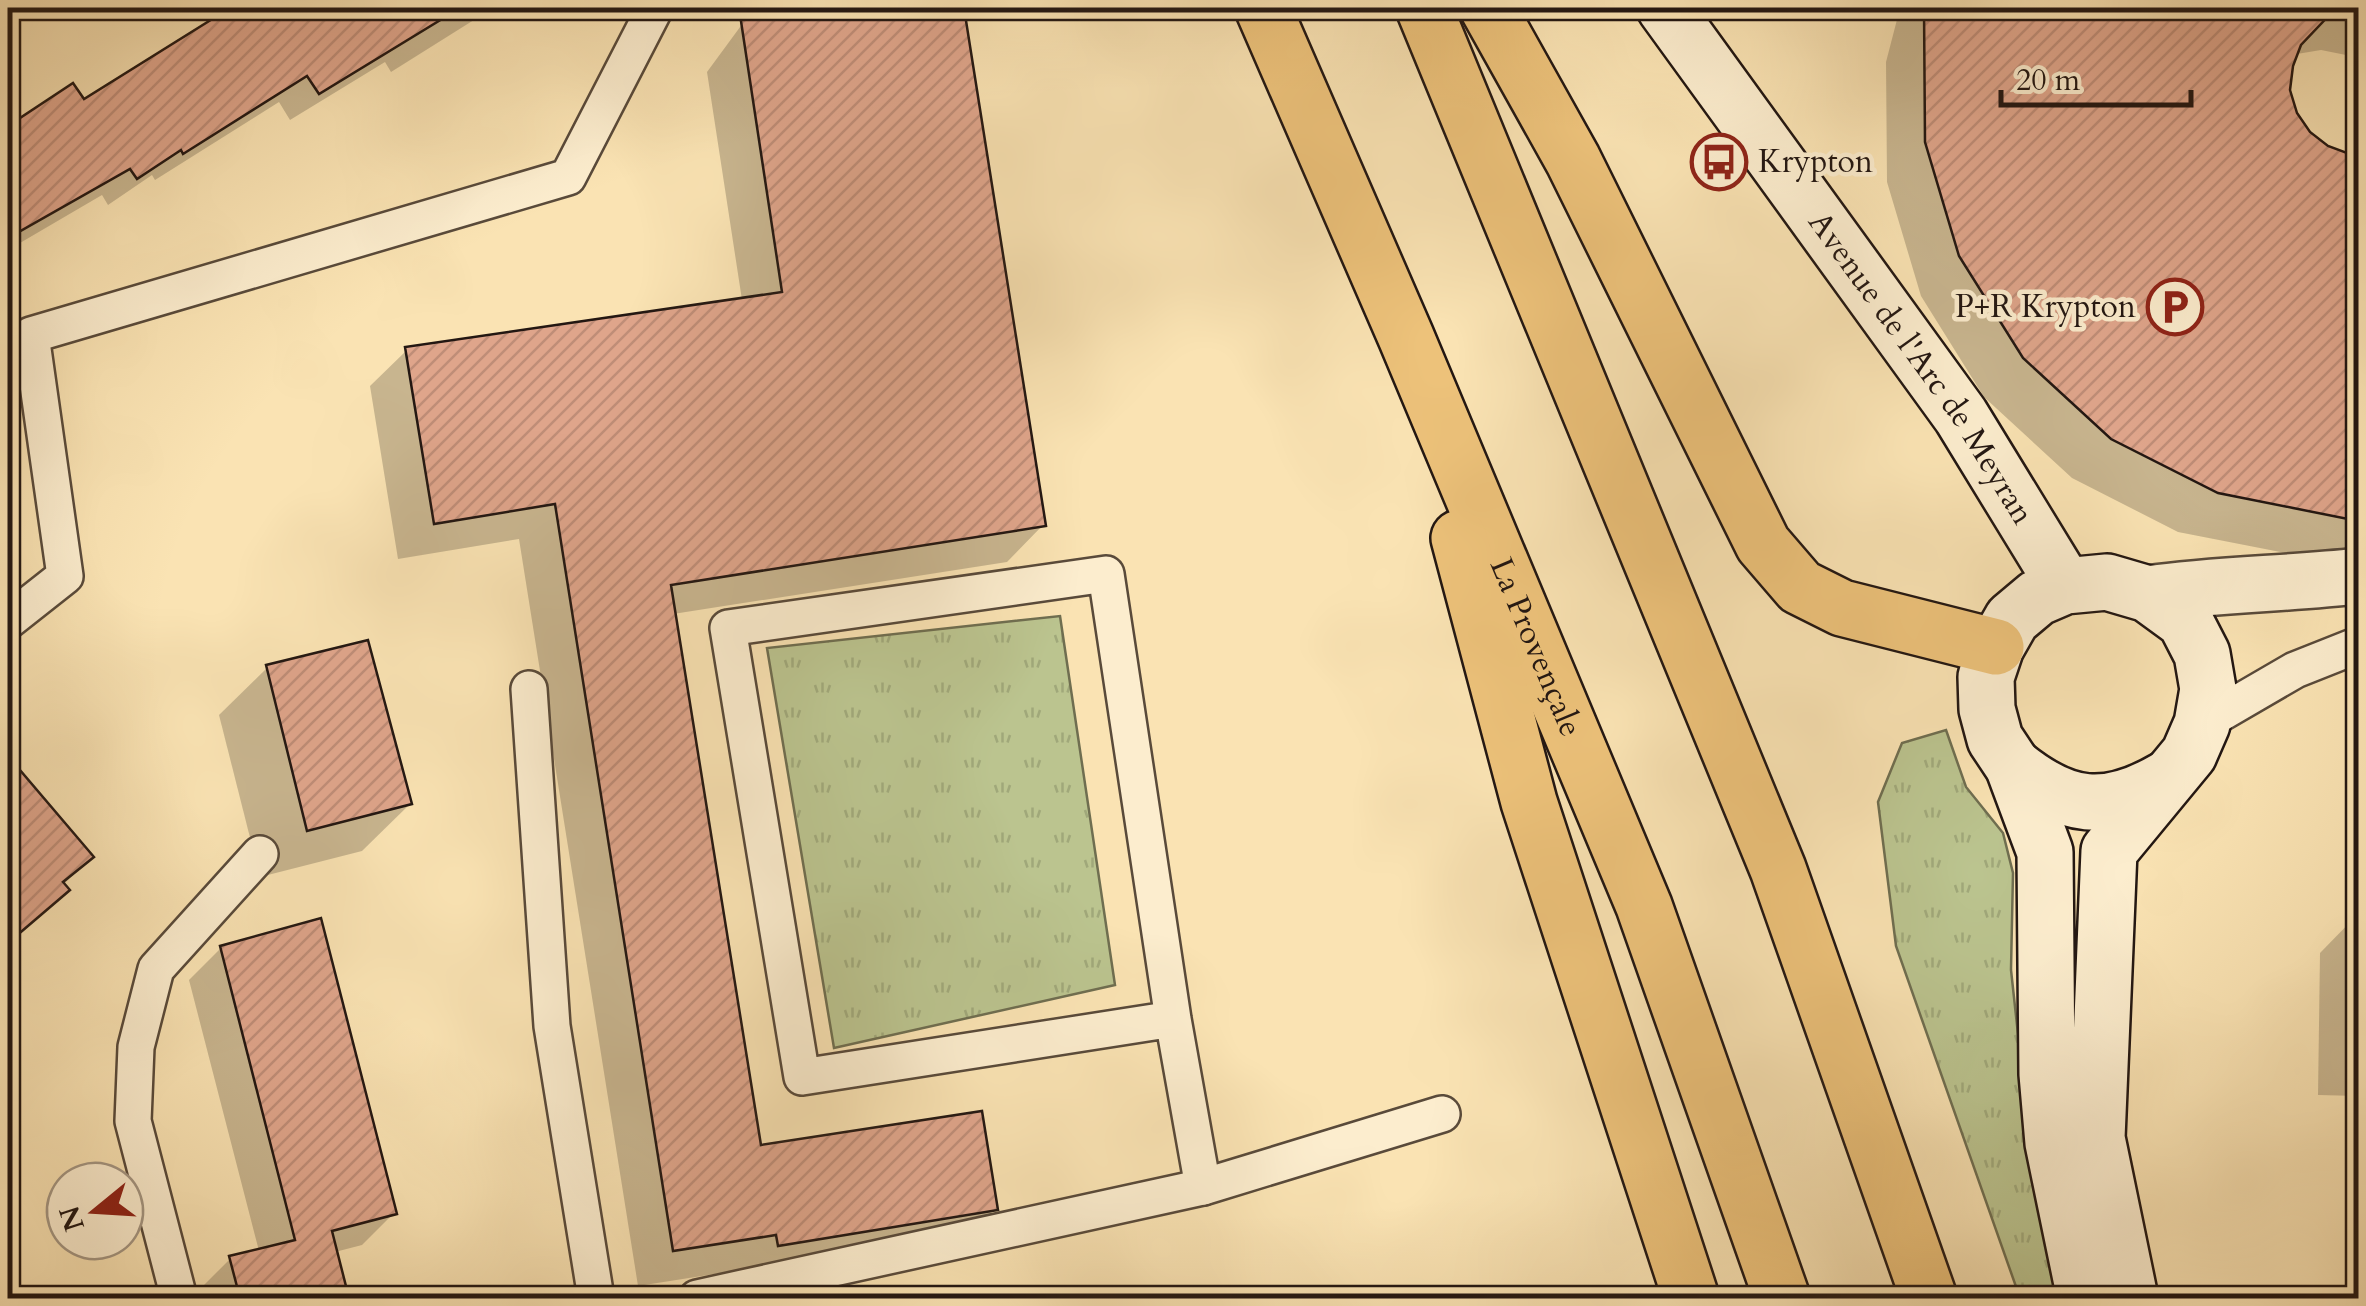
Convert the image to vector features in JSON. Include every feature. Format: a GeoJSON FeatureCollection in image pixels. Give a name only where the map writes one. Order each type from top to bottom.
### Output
{"type":"FeatureCollection","features":[{"type":"Feature","properties":{"kind":"highway","name":"La Provençale"},"geometry":{"type":"LineString","coordinates":[[1263,8],[1406,337],[1644,906],[1782,1298]]}},
{"type":"Feature","properties":{"kind":"highway"},"geometry":{"type":"LineString","coordinates":[[1424,8],[1778,869],[1930,1298]]}},
{"type":"Feature","properties":{"kind":"highway"},"geometry":{"type":"LineString","coordinates":[[1488,8],[1573,160],[1763,544],[1800,587],[1842,608],[1996,647]]}},
{"type":"Feature","properties":{"kind":"highway"},"geometry":{"type":"LineString","coordinates":[[1406,337],[1529,802],[1691,1298]]}},
{"type":"Feature","properties":{"kind":"main road","name":"Avenue de l'Arc de Meyran"},"geometry":{"type":"LineString","coordinates":[[1665,8],[1961,416],[2065,586]]}},
{"type":"Feature","properties":{"kind":"main road"},"geometry":{"type":"LineString","coordinates":[[2148,594],[2218,584],[2358,576]]}},
{"type":"Feature","properties":{"kind":"main road"},"geometry":{"type":"LineString","coordinates":[[2086,1298],[2053,1143],[2048,1074],[2046,852],[2013,766],[1996,739],[1987,709],[1986,677],[1996,647],[2012,619],[2037,598],[2065,586],[2107,582],[2148,594],[2185,621],[2202,654],[2208,689],[2202,724],[2189,754],[2109,852],[2097,1138],[2130,1298]]}},
{"type":"Feature","properties":{"kind":"main road"},"geometry":{"type":"LineString","coordinates":[[2013,766],[2039,788],[2070,800],[2104,804],[2136,796],[2166,780]]}},
{"type":"Feature","properties":{"kind":"lane"},"geometry":{"type":"LineString","coordinates":[[8,620],[65,576],[31,334],[568,177],[655,8]]}},
{"type":"Feature","properties":{"kind":"lane"},"geometry":{"type":"LineString","coordinates":[[1173,1018],[802,1078],[728,628],[1106,574],[1173,1018],[1203,1187]]}},
{"type":"Feature","properties":{"kind":"lane"},"geometry":{"type":"LineString","coordinates":[[2202,724],[2295,670],[2358,646]]}},
{"type":"Feature","properties":{"kind":"lane"},"geometry":{"type":"LineString","coordinates":[[529,690],[552,1026],[596,1298]]}},
{"type":"Feature","properties":{"kind":"lane"},"geometry":{"type":"LineString","coordinates":[[179,1298],[133,1120],[136,1047],[156,969],[260,854]]}},
{"type":"Feature","properties":{"kind":"lane"},"geometry":{"type":"LineString","coordinates":[[697,1298],[1203,1187],[1442,1114]]}},
{"type":"Feature","properties":{"kind":"green space"},"geometry":{"type":"Polygon","coordinates":[[[1060,616],[1115,985],[834,1048],[767,648],[1060,616]]]}},
{"type":"Feature","properties":{"kind":"green space"},"geometry":{"type":"Polygon","coordinates":[[[1946,730],[1966,787],[2003,833],[2013,873],[2011,970],[2027,1117],[2069,1298],[2020,1298],[1896,946],[1878,802],[1902,743],[1946,730]]]}},
{"type":"Feature","properties":{"kind":"building"},"geometry":{"type":"Polygon","coordinates":[[[230,8],[460,8],[319,94],[307,76],[137,179],[130,169],[8,238],[8,126],[73,83],[84,99],[230,8]]]}},
{"type":"Feature","properties":{"kind":"building"},"geometry":{"type":"Polygon","coordinates":[[[739,8],[964,8],[1046,526],[671,585],[761,1145],[982,1111],[998,1210],[778,1246],[776,1235],[673,1251],[555,504],[434,524],[405,347],[782,292],[739,8]]]}},
{"type":"Feature","properties":{"kind":"building","name":"P+R Krypton"},"geometry":{"type":"Polygon","coordinates":[[[1924,8],[2336,8],[2301,45],[2290,90],[2297,113],[2310,132],[2328,146],[2358,157],[2358,521],[2218,493],[2111,439],[2023,358],[1959,256],[1925,142],[1924,8]]]}},
{"type":"Feature","properties":{"kind":"building"},"geometry":{"type":"Polygon","coordinates":[[[368,640],[412,804],[307,831],[266,665],[368,640]]]}},
{"type":"Feature","properties":{"kind":"building"},"geometry":{"type":"Polygon","coordinates":[[[8,756],[94,857],[63,882],[70,890],[8,943],[8,756]]]}},
{"type":"Feature","properties":{"kind":"building"},"geometry":{"type":"Polygon","coordinates":[[[321,918],[397,1214],[332,1231],[349,1298],[240,1298],[229,1256],[295,1240],[220,946],[321,918]]]}},
{"type":"Feature","properties":{"kind":"place","name":"Krypton"},"geometry":{"type":"Point","coordinates":[1719,162]}},
{"type":"Feature","properties":{"kind":"place","name":"P+R Krypton"},"geometry":{"type":"Point","coordinates":[2175,307]}}]}
